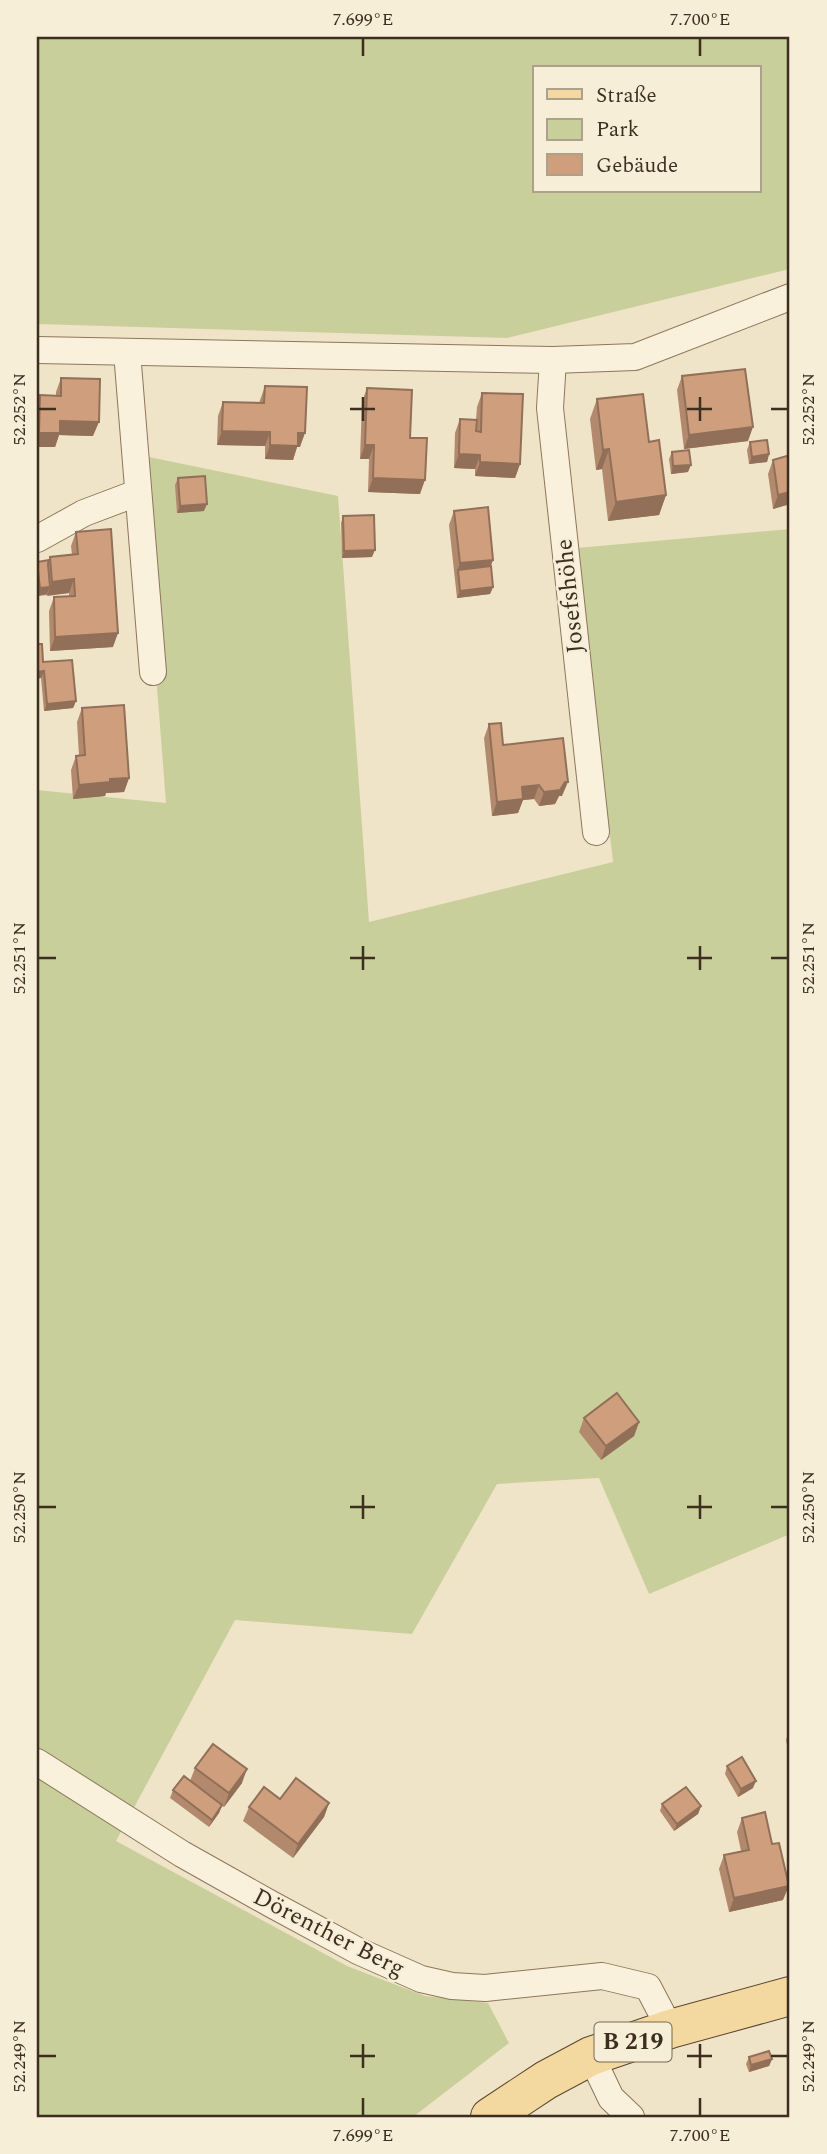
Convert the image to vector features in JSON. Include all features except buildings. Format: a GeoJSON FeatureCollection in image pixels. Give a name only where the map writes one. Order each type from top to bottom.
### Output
{"type":"FeatureCollection","features":[{"type":"Feature","properties":{"kind":"main road","name":"B 219"},"geometry":{"type":"LineString","coordinates":[[490,2117],[546,2080],[592,2056],[670,2029],[790,1996]]}},
{"type":"Feature","properties":{"kind":"street"},"geometry":{"type":"LineString","coordinates":[[37,349],[553,360],[635,357],[790,297]]}},
{"type":"Feature","properties":{"kind":"street"},"geometry":{"type":"LineString","coordinates":[[127,352],[153,672]]}},
{"type":"Feature","properties":{"kind":"street","name":"Josefshöhe"},"geometry":{"type":"LineString","coordinates":[[553,360],[550,408],[596,832]]}},
{"type":"Feature","properties":{"kind":"street"},"geometry":{"type":"LineString","coordinates":[[37,539],[84,513],[137,493]]}},
{"type":"Feature","properties":{"kind":"street","name":"Dörenther Berg"},"geometry":{"type":"LineString","coordinates":[[37,1762],[182,1854],[358,1951],[421,1979],[452,1986],[485,1988],[602,1976],[648,1987],[670,2029]]}},
{"type":"Feature","properties":{"kind":"street"},"geometry":{"type":"LineString","coordinates":[[592,2056],[611,2098],[631,2117]]}},
{"type":"Feature","properties":{"kind":"green space"},"geometry":{"type":"Polygon","coordinates":[[[37,37],[790,37],[790,269],[507,338],[37,324],[37,37]]]}},
{"type":"Feature","properties":{"kind":"green space"},"geometry":{"type":"Polygon","coordinates":[[[139,455],[338,496],[369,922],[613,862],[577,548],[790,529],[790,1534],[649,1594],[599,1478],[497,1484],[412,1634],[235,1620],[116,1841],[347,1966],[425,1996],[488,2003],[509,2043],[413,2117],[37,2117],[37,790],[166,803],[139,455]]]}}]}
